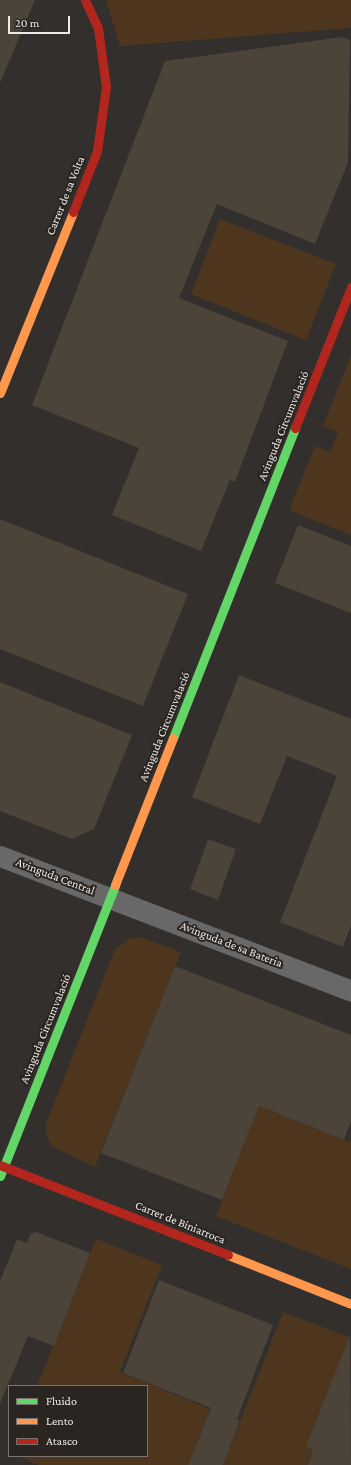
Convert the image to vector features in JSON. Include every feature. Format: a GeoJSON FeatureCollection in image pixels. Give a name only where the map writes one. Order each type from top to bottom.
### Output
{"type":"FeatureCollection","features":[{"type":"Feature","properties":{"kind":"street","name":"Carrer de sa Volta"},"geometry":{"type":"LineString","coordinates":[[0,394],[97,151],[106,87],[98,28],[86,0]]}},
{"type":"Feature","properties":{"kind":"street","name":"Avinguda Circumvalació"},"geometry":{"type":"LineString","coordinates":[[0,1176],[2,1166],[110,899],[351,287]]}},
{"type":"Feature","properties":{"kind":"street","name":"Avinguda Central"},"geometry":{"type":"LineString","coordinates":[[0,856],[110,899]]}},
{"type":"Feature","properties":{"kind":"street","name":"Avinguda de sa Bateria"},"geometry":{"type":"LineString","coordinates":[[110,899],[351,991]]}},
{"type":"Feature","properties":{"kind":"street","name":"Carrer de Biniarroca"},"geometry":{"type":"LineString","coordinates":[[2,1166],[351,1304]]}},
{"type":"Feature","properties":{"kind":"shaded area"},"geometry":{"type":"Polygon","coordinates":[[[106,0],[351,0],[351,28],[120,46],[106,0]]]}},
{"type":"Feature","properties":{"kind":"shaded area"},"geometry":{"type":"Polygon","coordinates":[[[220,219],[336,264],[306,340],[191,294],[220,219]]]}},
{"type":"Feature","properties":{"kind":"shaded area"},"geometry":{"type":"Polygon","coordinates":[[[351,355],[351,535],[289,510],[315,446],[330,452],[338,432],[323,426],[351,355]]]}},
{"type":"Feature","properties":{"kind":"shaded area"},"geometry":{"type":"Polygon","coordinates":[[[131,938],[143,938],[181,952],[95,1167],[51,1146],[45,1131],[47,1121],[115,949],[131,938]]]}},
{"type":"Feature","properties":{"kind":"shaded area"},"geometry":{"type":"Polygon","coordinates":[[[259,1106],[349,1142],[351,1138],[351,1269],[216,1216],[259,1106]]]}},
{"type":"Feature","properties":{"kind":"shaded area"},"geometry":{"type":"Polygon","coordinates":[[[96,1239],[162,1265],[120,1372],[210,1409],[188,1465],[39,1465],[19,1457],[148,1457],[148,1385],[37,1385],[96,1239]]]}},
{"type":"Feature","properties":{"kind":"shaded area"},"geometry":{"type":"Polygon","coordinates":[[[283,1312],[349,1337],[308,1465],[223,1465],[283,1312]]]}},
{"type":"Feature","properties":{"kind":"building"},"geometry":{"type":"Polygon","coordinates":[[[0,0],[35,0],[0,83],[0,0]]]}},
{"type":"Feature","properties":{"kind":"building"},"geometry":{"type":"Polygon","coordinates":[[[342,37],[350,40],[348,162],[315,244],[217,204],[179,298],[288,341],[235,482],[230,480],[201,551],[112,515],[139,448],[32,405],[165,61],[342,37]]]}},
{"type":"Feature","properties":{"kind":"building"},"geometry":{"type":"Polygon","coordinates":[[[0,519],[188,594],[143,706],[0,649],[0,519]]]}},
{"type":"Feature","properties":{"kind":"building"},"geometry":{"type":"Polygon","coordinates":[[[298,525],[351,546],[351,613],[275,583],[298,525]]]}},
{"type":"Feature","properties":{"kind":"building"},"geometry":{"type":"Polygon","coordinates":[[[239,675],[351,719],[351,926],[343,947],[280,922],[337,776],[287,756],[260,824],[192,797],[239,675]]]}},
{"type":"Feature","properties":{"kind":"building"},"geometry":{"type":"Polygon","coordinates":[[[0,682],[132,735],[94,829],[72,839],[0,811],[0,682]]]}},
{"type":"Feature","properties":{"kind":"building"},"geometry":{"type":"Polygon","coordinates":[[[208,839],[236,849],[218,900],[190,889],[208,839]]]}},
{"type":"Feature","properties":{"kind":"building"},"geometry":{"type":"Polygon","coordinates":[[[175,966],[351,1035],[351,1121],[344,1140],[259,1106],[222,1200],[101,1153],[175,966]]]}},
{"type":"Feature","properties":{"kind":"building"},"geometry":{"type":"Polygon","coordinates":[[[36,1232],[90,1253],[54,1346],[28,1336],[0,1404],[0,1281],[17,1239],[27,1243],[31,1233],[36,1232]]]}},
{"type":"Feature","properties":{"kind":"building"},"geometry":{"type":"Polygon","coordinates":[[[159,1280],[273,1325],[237,1419],[240,1420],[223,1465],[188,1465],[211,1408],[123,1373],[159,1280]]]}},
{"type":"Feature","properties":{"kind":"building"},"geometry":{"type":"Polygon","coordinates":[[[350,1335],[351,1465],[308,1465],[313,1450],[306,1447],[350,1335]]]}},
{"type":"Feature","properties":{"kind":"traffic: fast"},"geometry":{"type":"LineString","coordinates":[[173,738],[295,428]]}},
{"type":"Feature","properties":{"kind":"traffic: fast"},"geometry":{"type":"LineString","coordinates":[[0,1176],[115,885]]}},
{"type":"Feature","properties":{"kind":"traffic: slow"},"geometry":{"type":"LineString","coordinates":[[0,393],[73,212]]}},
{"type":"Feature","properties":{"kind":"traffic: slow"},"geometry":{"type":"LineString","coordinates":[[115,885],[173,738]]}},
{"type":"Feature","properties":{"kind":"traffic: slow"},"geometry":{"type":"LineString","coordinates":[[228,1255],[351,1304]]}},
{"type":"Feature","properties":{"kind":"traffic: jam"},"geometry":{"type":"LineString","coordinates":[[73,212],[97,151],[106,87],[98,28],[85,0]]}},
{"type":"Feature","properties":{"kind":"traffic: jam"},"geometry":{"type":"LineString","coordinates":[[295,428],[351,287]]}},
{"type":"Feature","properties":{"kind":"traffic: jam"},"geometry":{"type":"LineString","coordinates":[[0,1165],[228,1255]]}}]}
